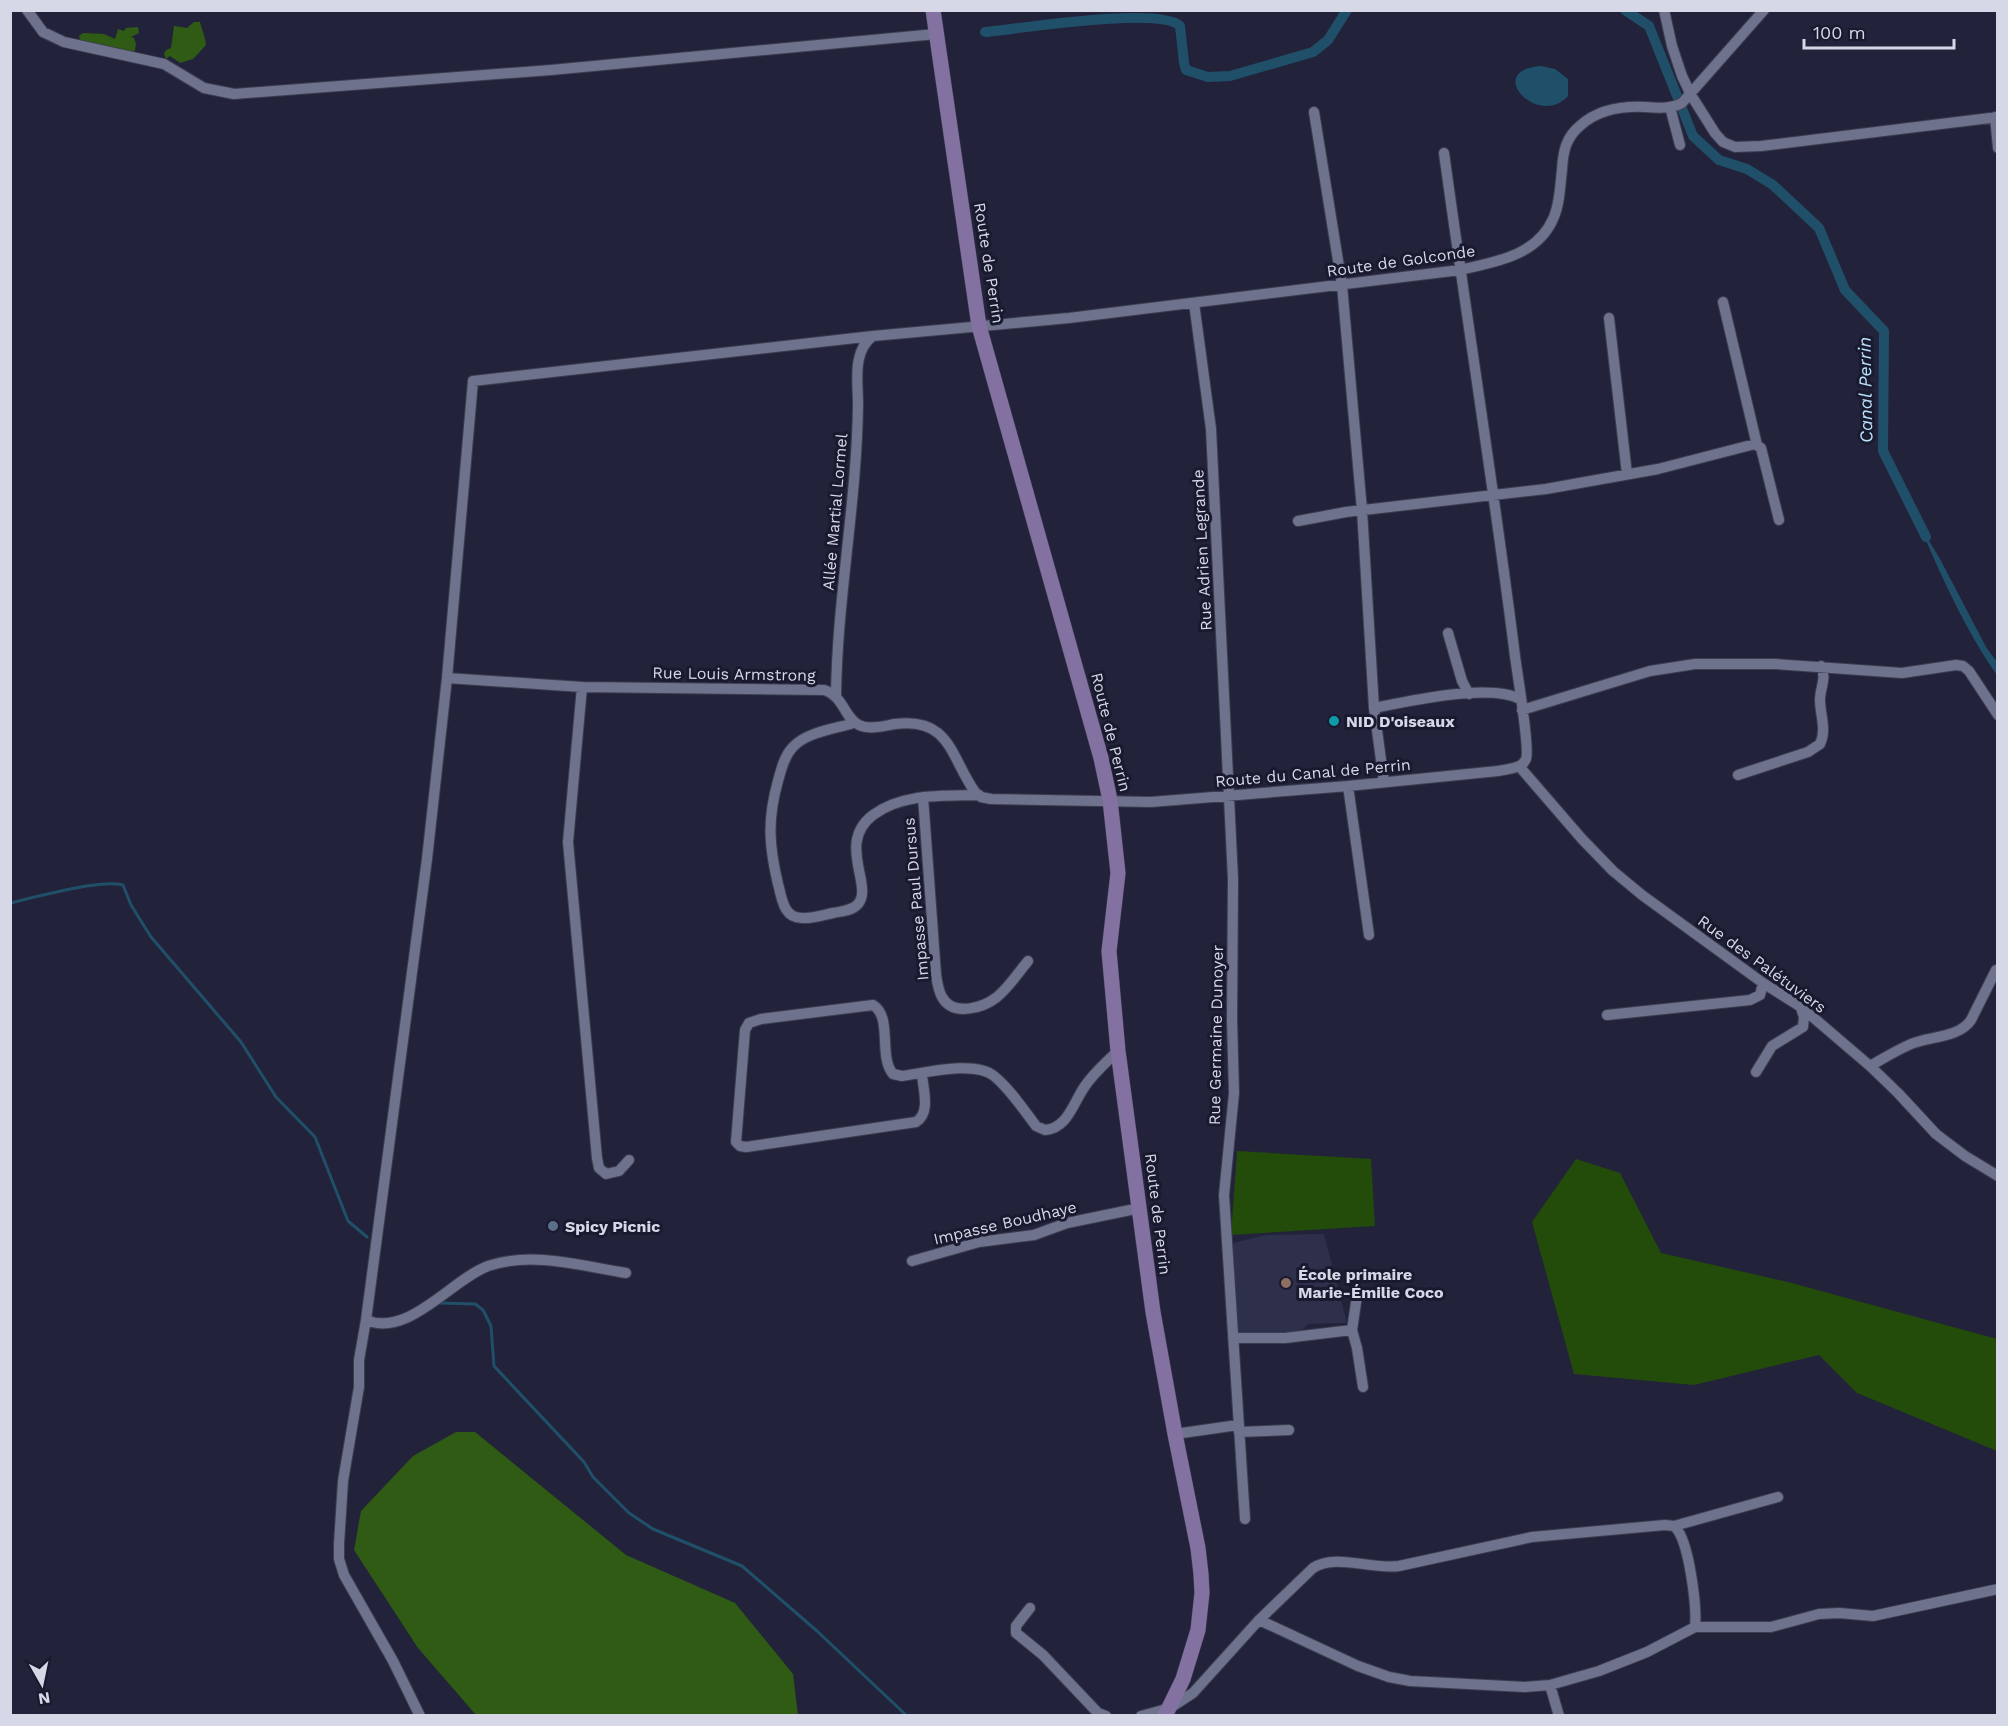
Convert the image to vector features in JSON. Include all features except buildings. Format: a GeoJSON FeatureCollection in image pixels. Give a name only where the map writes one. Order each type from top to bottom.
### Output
{"type":"FeatureCollection","features":[{"type":"Feature","properties":{"kind":"main road","name":"Route de Perrin"},"geometry":{"type":"LineString","coordinates":[[933,10],[979,326],[1101,758],[1110,800],[1118,873],[1109,951],[1118,1051],[1153,1311],[1198,1548],[1202,1593],[1198,1630],[1188,1665],[1167,1712]]}},
{"type":"Feature","properties":{"kind":"street"},"geometry":{"type":"LineString","coordinates":[[27,10],[43,32],[64,42],[164,64],[204,88],[234,94],[551,70],[936,34]]}},
{"type":"Feature","properties":{"kind":"street"},"geometry":{"type":"LineString","coordinates":[[1664,10],[1675,57],[1690,95],[1718,138],[1729,145],[1740,148],[1996,117],[1998,148]]}},
{"type":"Feature","properties":{"kind":"street"},"geometry":{"type":"LineString","coordinates":[[1680,145],[1670,107],[1682,103],[1690,95],[1764,10]]}},
{"type":"Feature","properties":{"kind":"street","name":"Route de Golconde"},"geometry":{"type":"LineString","coordinates":[[447,678],[473,381],[1194,303],[1460,270],[1513,256],[1540,238],[1554,219],[1565,146],[1568,138],[1583,122],[1605,110],[1670,107]]}},
{"type":"Feature","properties":{"kind":"street"},"geometry":{"type":"LineString","coordinates":[[1314,112],[1342,285],[1362,510],[1374,708],[1384,782]]}},
{"type":"Feature","properties":{"kind":"street"},"geometry":{"type":"LineString","coordinates":[[1444,153],[1495,496],[1521,705],[1527,755],[1519,766]]}},
{"type":"Feature","properties":{"kind":"street"},"geometry":{"type":"LineString","coordinates":[[1723,302],[1757,445],[1761,448],[1765,460],[1779,520]]}},
{"type":"Feature","properties":{"kind":"street","name":"Rue Adrien Legrande"},"geometry":{"type":"LineString","coordinates":[[1194,303],[1211,429],[1228,796]]}},
{"type":"Feature","properties":{"kind":"street"},"geometry":{"type":"LineString","coordinates":[[1609,318],[1627,474]]}},
{"type":"Feature","properties":{"kind":"street","name":"Allée Martial Lormel"},"geometry":{"type":"LineString","coordinates":[[836,696],[837,656],[857,455],[858,364],[863,346],[873,336]]}},
{"type":"Feature","properties":{"kind":"street"},"geometry":{"type":"LineString","coordinates":[[1298,520],[1362,510],[1495,496],[1627,474],[1757,445]]}},
{"type":"Feature","properties":{"kind":"street"},"geometry":{"type":"LineString","coordinates":[[1448,633],[1462,681],[1469,693]]}},
{"type":"Feature","properties":{"kind":"street"},"geometry":{"type":"LineString","coordinates":[[1374,708],[1469,693],[1505,694],[1521,705],[1669,667],[1730,663],[1821,666],[1902,673],[1960,665],[1971,674],[1998,715]]}},
{"type":"Feature","properties":{"kind":"street"},"geometry":{"type":"LineString","coordinates":[[1738,775],[1808,752],[1820,744],[1823,727],[1820,696],[1825,676],[1821,666]]}},
{"type":"Feature","properties":{"kind":"street"},"geometry":{"type":"LineString","coordinates":[[420,1716],[388,1651],[344,1575],[339,1559],[343,1481],[359,1387],[359,1360],[427,859],[447,678]]}},
{"type":"Feature","properties":{"kind":"street","name":"Rue Louis Armstrong"},"geometry":{"type":"LineString","coordinates":[[447,678],[582,687],[819,689],[836,696],[854,723]]}},
{"type":"Feature","properties":{"kind":"street"},"geometry":{"type":"LineString","coordinates":[[582,687],[568,842],[597,1158],[599,1168],[606,1174],[619,1171],[629,1160]]}},
{"type":"Feature","properties":{"kind":"street"},"geometry":{"type":"LineString","coordinates":[[979,795],[947,743],[934,730],[913,723],[867,727],[854,723],[802,740],[788,753],[771,805],[770,842],[784,905],[789,913],[798,918],[808,918],[855,907],[862,897],[856,857],[860,831],[872,816],[908,800],[922,797],[979,795],[991,799],[1110,800]]}},
{"type":"Feature","properties":{"kind":"street","name":"Route du Canal de Perrin"},"geometry":{"type":"LineString","coordinates":[[1110,800],[1151,802],[1228,796],[1498,771],[1519,766]]}},
{"type":"Feature","properties":{"kind":"street","name":"Rue des Palétuviers"},"geometry":{"type":"LineString","coordinates":[[1519,766],[1613,871],[1642,895],[1763,983],[1801,1007],[1870,1066],[1936,1134],[1965,1156],[1998,1176]]}},
{"type":"Feature","properties":{"kind":"street"},"geometry":{"type":"LineString","coordinates":[[1348,786],[1369,934]]}},
{"type":"Feature","properties":{"kind":"street","name":"Rue Germaine Dunoyer"},"geometry":{"type":"LineString","coordinates":[[1228,796],[1233,879],[1234,1093],[1224,1195],[1245,1519]]}},
{"type":"Feature","properties":{"kind":"street","name":"Impasse Paul Dursus"},"geometry":{"type":"LineString","coordinates":[[922,797],[936,974],[942,997],[952,1006],[960,1008],[969,1009],[983,1005],[1007,988],[1028,961]]}},
{"type":"Feature","properties":{"kind":"street"},"geometry":{"type":"LineString","coordinates":[[1870,1066],[1913,1043],[1958,1031],[1966,1026],[1996,970]]}},
{"type":"Feature","properties":{"kind":"street"},"geometry":{"type":"LineString","coordinates":[[1607,1015],[1750,1000],[1760,995],[1763,983]]}},
{"type":"Feature","properties":{"kind":"street"},"geometry":{"type":"LineString","coordinates":[[922,1074],[924,1111],[922,1118],[915,1122],[746,1147],[736,1142],[744,1035],[747,1025],[752,1021],[873,1005],[878,1008],[882,1016],[888,1066],[891,1072],[902,1076],[964,1068],[992,1074],[1041,1130],[1056,1128],[1064,1121],[1084,1086],[1118,1051]]}},
{"type":"Feature","properties":{"kind":"street"},"geometry":{"type":"LineString","coordinates":[[1756,1072],[1765,1055],[1777,1041],[1802,1029],[1804,1021],[1801,1007]]}},
{"type":"Feature","properties":{"kind":"street","name":"Impasse Boudhaye"},"geometry":{"type":"LineString","coordinates":[[912,1261],[979,1242],[1026,1236],[1067,1223],[1140,1208]]}},
{"type":"Feature","properties":{"kind":"street"},"geometry":{"type":"LineString","coordinates":[[366,1320],[384,1324],[404,1319],[463,1279],[488,1267],[509,1261],[557,1262],[626,1273]]}},
{"type":"Feature","properties":{"kind":"street"},"geometry":{"type":"LineString","coordinates":[[1358,1289],[1352,1330],[1358,1348],[1363,1387]]}},
{"type":"Feature","properties":{"kind":"street"},"geometry":{"type":"LineString","coordinates":[[1234,1338],[1286,1338],[1352,1330]]}},
{"type":"Feature","properties":{"kind":"street"},"geometry":{"type":"LineString","coordinates":[[1175,1434],[1238,1429],[1289,1430]]}},
{"type":"Feature","properties":{"kind":"street"},"geometry":{"type":"LineString","coordinates":[[1141,1716],[1167,1712],[1193,1693],[1259,1620],[1313,1568],[1324,1562],[1390,1567],[1532,1537],[1674,1526],[1778,1497]]}},
{"type":"Feature","properties":{"kind":"street"},"geometry":{"type":"LineString","coordinates":[[1674,1526],[1681,1533],[1686,1549],[1695,1609],[1695,1627]]}},
{"type":"Feature","properties":{"kind":"street"},"geometry":{"type":"LineString","coordinates":[[1259,1620],[1358,1666],[1389,1677],[1410,1681],[1514,1687],[1550,1685],[1617,1665],[1695,1627],[1771,1627],[1819,1614],[1873,1616],[1998,1589]]}},
{"type":"Feature","properties":{"kind":"street"},"geometry":{"type":"LineString","coordinates":[[1030,1608],[1016,1626],[1016,1633],[1043,1655],[1098,1713],[1106,1716]]}},
{"type":"Feature","properties":{"kind":"street"},"geometry":{"type":"LineString","coordinates":[[1550,1685],[1559,1716]]}},
{"type":"Feature","properties":{"kind":"shaded area"},"geometry":{"type":"Polygon","coordinates":[[[1541,66],[1555,69],[1568,79],[1568,96],[1556,104],[1543,106],[1531,102],[1516,86],[1517,77],[1524,70],[1541,66]]]}},
{"type":"Feature","properties":{"kind":"shaded area"},"geometry":{"type":"Polygon","coordinates":[[[1920,526],[1986,647],[1997,662],[1997,675],[1975,641],[1955,603],[1920,526]]]}},
{"type":"Feature","properties":{"kind":"shaded area","name":"École primaire Marie-Émilie Coco"},"geometry":{"type":"Polygon","coordinates":[[[1324,1234],[1347,1323],[1308,1324],[1299,1333],[1238,1334],[1233,1243],[1266,1235],[1324,1234]]]}},
{"type":"Feature","properties":{"kind":"green space"},"geometry":{"type":"Polygon","coordinates":[[[194,22],[200,22],[206,45],[193,59],[180,63],[170,56],[166,59],[164,54],[171,48],[174,26],[187,28],[194,22]]]}},
{"type":"Feature","properties":{"kind":"green space"},"geometry":{"type":"Polygon","coordinates":[[[138,27],[139,33],[131,37],[134,38],[136,44],[134,54],[80,41],[79,36],[83,33],[104,34],[115,39],[118,29],[124,31],[126,28],[138,27]]]}},
{"type":"Feature","properties":{"kind":"green space"},"geometry":{"type":"Polygon","coordinates":[[[1237,1151],[1371,1159],[1375,1226],[1231,1235],[1237,1151]]]}},
{"type":"Feature","properties":{"kind":"green space"},"geometry":{"type":"Polygon","coordinates":[[[1576,1159],[1620,1173],[1661,1253],[1788,1282],[1997,1339],[1997,1451],[1857,1393],[1819,1355],[1694,1385],[1574,1374],[1532,1222],[1576,1159]]]}},
{"type":"Feature","properties":{"kind":"green space"},"geometry":{"type":"Polygon","coordinates":[[[456,1432],[475,1432],[626,1555],[735,1603],[793,1674],[798,1715],[476,1715],[418,1648],[354,1550],[361,1511],[413,1456],[456,1432]]]}},
{"type":"Feature","properties":{"kind":"waterway"},"geometry":{"type":"LineString","coordinates":[[985,32],[1087,20],[1118,18],[1167,20],[1180,26],[1186,70],[1208,77],[1230,76],[1313,52],[1328,40],[1347,10]]}},
{"type":"Feature","properties":{"kind":"waterway","name":"Canal Perrin"},"geometry":{"type":"LineString","coordinates":[[1625,10],[1649,26],[1693,136],[1719,160],[1747,169],[1773,185],[1819,228],[1845,290],[1884,331],[1883,451],[1926,537]]}},
{"type":"Feature","properties":{"kind":"waterway"},"geometry":{"type":"LineString","coordinates":[[10,903],[84,886],[123,885],[131,905],[151,937],[241,1042],[276,1097],[315,1137],[348,1221],[367,1237]]}},
{"type":"Feature","properties":{"kind":"waterway"},"geometry":{"type":"LineString","coordinates":[[440,1303],[475,1304],[483,1310],[491,1326],[494,1366],[584,1462],[593,1477],[629,1513],[653,1529],[742,1566],[817,1631],[907,1716]]}},
{"type":"Feature","properties":{"kind":"place","name":"NID D'oiseaux"},"geometry":{"type":"Point","coordinates":[1334,721]}},
{"type":"Feature","properties":{"kind":"place","name":"Spicy Picnic"},"geometry":{"type":"Point","coordinates":[553,1226]}},
{"type":"Feature","properties":{"kind":"place","name":"École primaire Marie-Émilie Coco"},"geometry":{"type":"Point","coordinates":[1286,1283]}}]}
